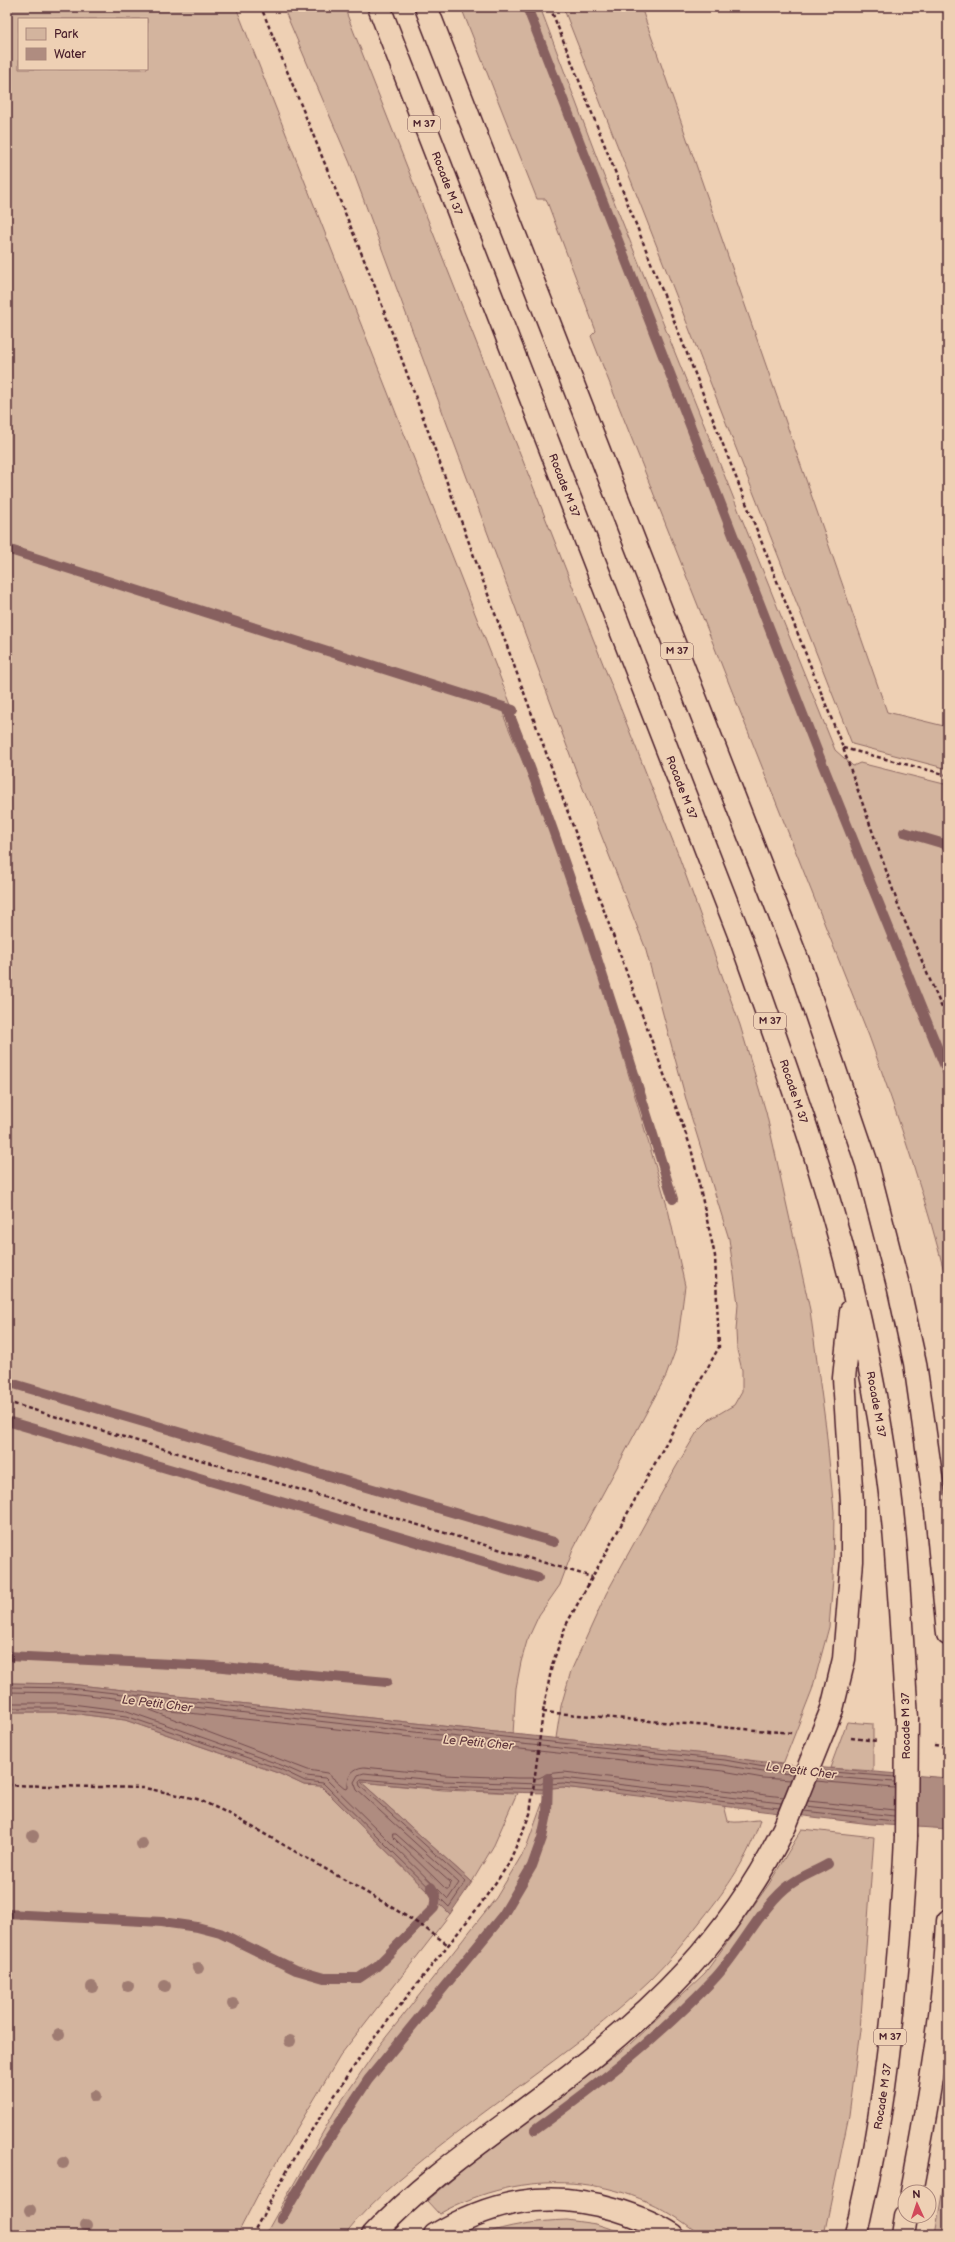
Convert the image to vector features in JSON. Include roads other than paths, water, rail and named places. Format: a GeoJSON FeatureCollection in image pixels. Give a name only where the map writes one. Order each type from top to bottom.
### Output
{"type":"FeatureCollection","features":[{"type":"Feature","properties":{"kind":"highway","name":"Rocade M 37"},"geometry":{"type":"LineString","coordinates":[[379,7],[740,937],[782,1054],[826,1192],[853,1290],[881,1435],[895,1539],[907,1718],[906,1837],[902,1925],[894,2012],[875,2143],[856,2235]]}},
{"type":"Feature","properties":{"kind":"highway","name":"M 37"},"geometry":{"type":"LineString","coordinates":[[426,7],[556,338],[798,964],[867,1164],[899,1289],[915,1363],[936,1511],[948,1633]]}},
{"type":"Feature","properties":{"kind":"highway"},"geometry":{"type":"LineString","coordinates":[[373,2235],[416,2192],[610,2043],[671,1987],[722,1930],[764,1865],[785,1826],[832,1709],[844,1659],[852,1561],[852,1503],[844,1378],[853,1290]]}},
{"type":"Feature","properties":{"kind":"highway"},"geometry":{"type":"LineString","coordinates":[[913,2184],[923,2132],[937,2030],[948,1921]]}},
{"type":"Feature","properties":{"kind":"highway"},"geometry":{"type":"LineString","coordinates":[[435,2235],[472,2216],[500,2206],[527,2200],[557,2199],[600,2205],[624,2212],[646,2221],[673,2235]]}},
{"type":"Feature","properties":{"kind":"highway"},"geometry":{"type":"LineString","coordinates":[[903,2235],[905,2224]]}},
{"type":"Feature","properties":{"kind":"water","name":"Le Petit Cher"},"geometry":{"type":"Polygon","coordinates":[[[7,1683],[70,1684],[513,1734],[726,1756],[764,1763],[948,1778],[948,1829],[871,1824],[563,1787],[551,1788],[546,1793],[454,1789],[361,1782],[472,1882],[450,1914],[321,1786],[304,1785],[278,1773],[125,1720],[63,1712],[7,1712],[7,1683]]]}},
{"type":"Feature","properties":{"kind":"waterway"},"geometry":{"type":"LineString","coordinates":[[527,7],[818,753],[948,1074]]}},
{"type":"Feature","properties":{"kind":"waterway"},"geometry":{"type":"LineString","coordinates":[[7,549],[513,710]]}},
{"type":"Feature","properties":{"kind":"waterway"},"geometry":{"type":"LineString","coordinates":[[507,708],[553,829],[595,952],[673,1199]]}},
{"type":"Feature","properties":{"kind":"waterway"},"geometry":{"type":"LineString","coordinates":[[904,832],[948,845]]}},
{"type":"Feature","properties":{"kind":"waterway"},"geometry":{"type":"LineString","coordinates":[[7,1382],[554,1542]]}},
{"type":"Feature","properties":{"kind":"waterway"},"geometry":{"type":"LineString","coordinates":[[7,1421],[538,1578]]}},
{"type":"Feature","properties":{"kind":"waterway"},"geometry":{"type":"LineString","coordinates":[[7,1656],[212,1666],[387,1682]]}},
{"type":"Feature","properties":{"kind":"waterway"},"geometry":{"type":"LineString","coordinates":[[281,2219],[321,2151],[368,2080],[503,1915],[532,1866],[542,1838],[547,1814],[548,1778]]}},
{"type":"Feature","properties":{"kind":"waterway"},"geometry":{"type":"LineString","coordinates":[[535,2130],[628,2059],[692,2001],[723,1969],[760,1916],[780,1893],[795,1881],[828,1864]]}},
{"type":"Feature","properties":{"kind":"waterway"},"geometry":{"type":"LineString","coordinates":[[7,1914],[162,1922],[197,1927],[220,1933],[296,1970],[324,1978],[359,1978],[377,1966],[434,1908],[436,1896],[431,1887]]}}]}
